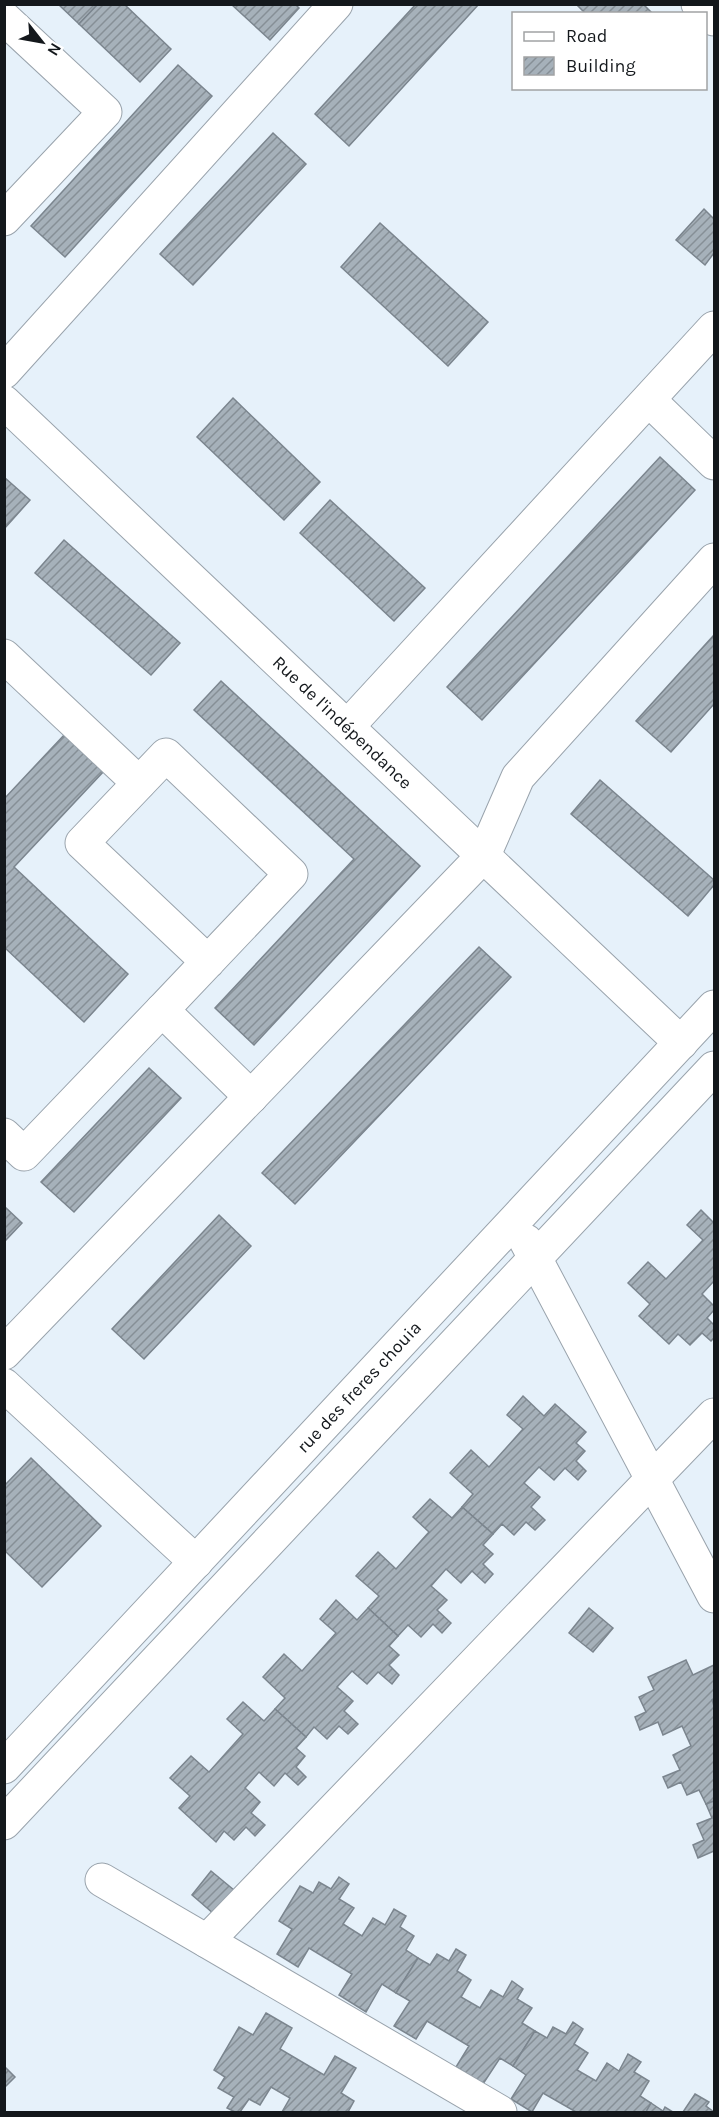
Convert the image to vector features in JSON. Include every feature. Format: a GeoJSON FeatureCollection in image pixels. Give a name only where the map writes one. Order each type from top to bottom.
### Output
{"type":"FeatureCollection","features":[{"type":"Feature","properties":{"kind":"street"},"geometry":{"type":"LineString","coordinates":[[4,372],[336,4]]}},
{"type":"Feature","properties":{"kind":"street"},"geometry":{"type":"LineString","coordinates":[[699,4],[714,19]]}},
{"type":"Feature","properties":{"kind":"street"},"geometry":{"type":"LineString","coordinates":[[4,18],[105,112],[4,219]]}},
{"type":"Feature","properties":{"kind":"street"},"geometry":{"type":"LineString","coordinates":[[348,726],[714,328]]}},
{"type":"Feature","properties":{"kind":"street"},"geometry":{"type":"LineString","coordinates":[[649,400],[714,463]]}},
{"type":"Feature","properties":{"kind":"street","name":"Rue de l'indépendance"},"geometry":{"type":"LineString","coordinates":[[4,402],[681,1043]]}},
{"type":"Feature","properties":{"kind":"street"},"geometry":{"type":"LineString","coordinates":[[4,1353],[484,855],[518,777],[714,560]]}},
{"type":"Feature","properties":{"kind":"street"},"geometry":{"type":"LineString","coordinates":[[4,656],[139,783]]}},
{"type":"Feature","properties":{"kind":"street"},"geometry":{"type":"LineString","coordinates":[[4,1135],[24,1154],[208,962],[291,874],[166,755],[82,843],[208,962]]}},
{"type":"Feature","properties":{"kind":"street","name":"rue des freres chouia"},"geometry":{"type":"LineString","coordinates":[[4,1767],[714,1007]]}},
{"type":"Feature","properties":{"kind":"street"},"geometry":{"type":"LineString","coordinates":[[162,1010],[251,1097]]}},
{"type":"Feature","properties":{"kind":"street"},"geometry":{"type":"LineString","coordinates":[[4,1823],[714,1068]]}},
{"type":"Feature","properties":{"kind":"street"},"geometry":{"type":"LineString","coordinates":[[515,1221],[714,1596]]}},
{"type":"Feature","properties":{"kind":"street"},"geometry":{"type":"LineString","coordinates":[[4,1385],[196,1562]]}},
{"type":"Feature","properties":{"kind":"street"},"geometry":{"type":"LineString","coordinates":[[207,1941],[714,1415]]}},
{"type":"Feature","properties":{"kind":"street"},"geometry":{"type":"LineString","coordinates":[[102,1880],[500,2112]]}},
{"type":"Feature","properties":{"kind":"building"},"geometry":{"type":"Polygon","coordinates":[[[58,4],[98,4],[79,24],[58,4]]]}},
{"type":"Feature","properties":{"kind":"building"},"geometry":{"type":"Polygon","coordinates":[[[98,4],[124,4],[171,49],[140,82],[79,24],[98,4]]]}},
{"type":"Feature","properties":{"kind":"building"},"geometry":{"type":"Polygon","coordinates":[[[231,4],[295,4],[299,8],[270,40],[231,4]]]}},
{"type":"Feature","properties":{"kind":"building"},"geometry":{"type":"Polygon","coordinates":[[[416,4],[479,4],[349,146],[315,114],[416,4]]]}},
{"type":"Feature","properties":{"kind":"building"},"geometry":{"type":"Polygon","coordinates":[[[576,4],[643,4],[651,12],[584,12],[576,4]]]}},
{"type":"Feature","properties":{"kind":"building"},"geometry":{"type":"Polygon","coordinates":[[[178,65],[212,96],[65,257],[31,226],[178,65]]]}},
{"type":"Feature","properties":{"kind":"building"},"geometry":{"type":"Polygon","coordinates":[[[273,133],[306,164],[193,285],[160,254],[273,133]]]}},
{"type":"Feature","properties":{"kind":"building"},"geometry":{"type":"Polygon","coordinates":[[[704,209],[714,219],[714,253],[705,265],[676,240],[704,209]]]}},
{"type":"Feature","properties":{"kind":"building"},"geometry":{"type":"Polygon","coordinates":[[[380,223],[488,322],[448,366],[341,267],[380,223]]]}},
{"type":"Feature","properties":{"kind":"building"},"geometry":{"type":"Polygon","coordinates":[[[233,398],[320,482],[284,520],[197,437],[233,398]]]}},
{"type":"Feature","properties":{"kind":"building"},"geometry":{"type":"Polygon","coordinates":[[[660,457],[695,490],[482,720],[447,687],[660,457]]]}},
{"type":"Feature","properties":{"kind":"building"},"geometry":{"type":"Polygon","coordinates":[[[4,477],[30,500],[4,529],[4,477]]]}},
{"type":"Feature","properties":{"kind":"building"},"geometry":{"type":"Polygon","coordinates":[[[330,500],[425,588],[394,621],[300,533],[330,500]]]}},
{"type":"Feature","properties":{"kind":"building"},"geometry":{"type":"Polygon","coordinates":[[[64,540],[180,643],[151,675],[35,573],[64,540]]]}},
{"type":"Feature","properties":{"kind":"building"},"geometry":{"type":"Polygon","coordinates":[[[714,635],[714,704],[671,752],[636,721],[714,635]]]}},
{"type":"Feature","properties":{"kind":"building"},"geometry":{"type":"Polygon","coordinates":[[[221,681],[420,866],[254,1045],[215,1008],[354,859],[194,710],[221,681]]]}},
{"type":"Feature","properties":{"kind":"building"},"geometry":{"type":"Polygon","coordinates":[[[65,734],[104,771],[14,867],[128,974],[84,1022],[4,947],[4,799],[65,734]]]}},
{"type":"Feature","properties":{"kind":"building"},"geometry":{"type":"Polygon","coordinates":[[[600,780],[714,880],[714,885],[688,916],[571,814],[600,780]]]}},
{"type":"Feature","properties":{"kind":"building"},"geometry":{"type":"Polygon","coordinates":[[[479,947],[511,977],[295,1204],[262,1173],[479,947]]]}},
{"type":"Feature","properties":{"kind":"building"},"geometry":{"type":"Polygon","coordinates":[[[149,1068],[181,1098],[74,1212],[41,1182],[149,1068]]]}},
{"type":"Feature","properties":{"kind":"building"},"geometry":{"type":"Polygon","coordinates":[[[4,1206],[22,1223],[4,1242],[4,1206]]]}},
{"type":"Feature","properties":{"kind":"building"},"geometry":{"type":"Polygon","coordinates":[[[701,1210],[714,1223],[714,1281],[702,1294],[714,1306],[714,1310],[707,1318],[714,1325],[714,1338],[711,1341],[702,1333],[690,1345],[678,1334],[669,1344],[639,1316],[650,1304],[628,1283],[648,1262],[666,1279],[703,1240],[687,1225],[701,1210]]]}},
{"type":"Feature","properties":{"kind":"building"},"geometry":{"type":"Polygon","coordinates":[[[219,1215],[251,1246],[144,1359],[112,1329],[219,1215]]]}},
{"type":"Feature","properties":{"kind":"building"},"geometry":{"type":"Polygon","coordinates":[[[523,1396],[544,1416],[555,1404],[586,1432],[576,1443],[585,1451],[576,1461],[586,1471],[578,1480],[565,1468],[554,1480],[539,1467],[524,1483],[540,1497],[531,1507],[545,1520],[535,1530],[526,1522],[514,1535],[502,1524],[493,1534],[462,1507],[473,1494],[450,1473],[471,1450],[489,1467],[523,1429],[507,1415],[523,1396]]]}},
{"type":"Feature","properties":{"kind":"building"},"geometry":{"type":"Polygon","coordinates":[[[31,1458],[101,1526],[42,1587],[4,1550],[4,1486],[31,1458]]]}},
{"type":"Feature","properties":{"kind":"building"},"geometry":{"type":"Polygon","coordinates":[[[430,1499],[452,1518],[462,1507],[493,1534],[483,1545],[493,1554],[483,1564],[493,1574],[485,1583],[472,1571],[461,1583],[446,1569],[431,1586],[447,1600],[437,1610],[451,1623],[442,1633],[433,1624],[421,1637],[408,1625],[398,1636],[368,1608],[379,1596],[356,1576],[378,1552],[396,1569],[429,1532],[413,1517],[430,1499]]]}},
{"type":"Feature","properties":{"kind":"building"},"geometry":{"type":"Polygon","coordinates":[[[336,1600],[357,1620],[368,1608],[398,1636],[389,1646],[399,1655],[389,1665],[399,1675],[392,1684],[378,1672],[367,1684],[352,1671],[337,1687],[353,1701],[344,1711],[358,1724],[348,1734],[339,1726],[327,1739],[314,1727],[306,1737],[275,1709],[285,1698],[263,1677],[284,1654],[302,1671],[336,1633],[320,1619],[336,1600]]]}},
{"type":"Feature","properties":{"kind":"building"},"geometry":{"type":"Polygon","coordinates":[[[589,1608],[613,1628],[593,1652],[569,1633],[589,1608]]]}},
{"type":"Feature","properties":{"kind":"building"},"geometry":{"type":"Polygon","coordinates":[[[686,1660],[693,1675],[714,1665],[714,1699],[712,1700],[714,1706],[714,1801],[706,1804],[699,1790],[687,1795],[681,1782],[668,1788],[663,1777],[680,1770],[673,1755],[691,1746],[682,1726],[663,1735],[658,1722],[640,1730],[635,1717],[646,1712],[639,1697],[654,1690],[648,1677],[686,1660]]]}},
{"type":"Feature","properties":{"kind":"building"},"geometry":{"type":"Polygon","coordinates":[[[243,1702],[264,1721],[275,1709],[306,1737],[296,1748],[305,1756],[296,1767],[306,1777],[298,1785],[285,1773],[274,1786],[259,1772],[245,1788],[260,1802],[251,1813],[265,1825],[255,1836],[246,1827],[234,1840],[224,1831],[216,1842],[179,1808],[190,1796],[170,1778],[191,1756],[209,1772],[243,1734],[227,1719],[243,1702]]]}},
{"type":"Feature","properties":{"kind":"building"},"geometry":{"type":"Polygon","coordinates":[[[714,1801],[714,1851],[698,1858],[693,1845],[704,1840],[697,1824],[712,1818],[706,1804],[714,1801]]]}},
{"type":"Feature","properties":{"kind":"building"},"geometry":{"type":"Polygon","coordinates":[[[211,1871],[234,1890],[214,1914],[192,1895],[211,1871]]]}},
{"type":"Feature","properties":{"kind":"building"},"geometry":{"type":"Polygon","coordinates":[[[339,1877],[349,1884],[339,1899],[354,1908],[343,1924],[362,1936],[373,1918],[385,1925],[394,1909],[406,1916],[400,1927],[414,1936],[406,1950],[418,1958],[396,1993],[382,1984],[366,2012],[339,1995],[352,1974],[309,1948],[298,1967],[277,1954],[292,1929],[279,1921],[300,1886],[313,1893],[319,1882],[331,1889],[339,1877]]]}},
{"type":"Feature","properties":{"kind":"building"},"geometry":{"type":"Polygon","coordinates":[[[456,1949],[466,1955],[457,1971],[471,1980],[461,1997],[480,2008],[491,1990],[503,1997],[512,1981],[523,1989],[517,1999],[532,2008],[522,2023],[535,2031],[513,2066],[500,2058],[483,2084],[456,2067],[469,2046],[427,2021],[416,2039],[394,2026],[410,2001],[396,1993],[418,1958],[430,1965],[437,1954],[449,1961],[456,1949]]]}},
{"type":"Feature","properties":{"kind":"building"},"geometry":{"type":"Polygon","coordinates":[[[266,2013],[292,2028],[280,2049],[324,2075],[335,2056],[356,2068],[341,2093],[354,2101],[348,2112],[282,2112],[290,2098],[271,2087],[260,2105],[249,2099],[240,2112],[227,2108],[234,2097],[218,2088],[225,2077],[214,2070],[239,2027],[253,2035],[266,2013]]]}},
{"type":"Feature","properties":{"kind":"building"},"geometry":{"type":"Polygon","coordinates":[[[573,2022],[583,2029],[574,2044],[588,2053],[577,2070],[596,2081],[607,2063],[619,2071],[628,2054],[641,2062],[634,2072],[649,2081],[640,2096],[651,2103],[646,2112],[576,2112],[543,2093],[532,2112],[511,2099],[526,2075],[513,2066],[535,2031],[547,2038],[553,2027],[566,2034],[573,2022]]]}},
{"type":"Feature","properties":{"kind":"building"},"geometry":{"type":"Polygon","coordinates":[[[4,2066],[15,2077],[4,2088],[4,2066]]]}},
{"type":"Feature","properties":{"kind":"building"},"geometry":{"type":"Polygon","coordinates":[[[695,2094],[709,2102],[706,2106],[714,2112],[683,2112],[695,2094]]]}},
{"type":"Feature","properties":{"kind":"building"},"geometry":{"type":"Polygon","coordinates":[[[651,2103],[663,2111],[665,2107],[673,2112],[646,2112],[651,2103]]]}}]}
